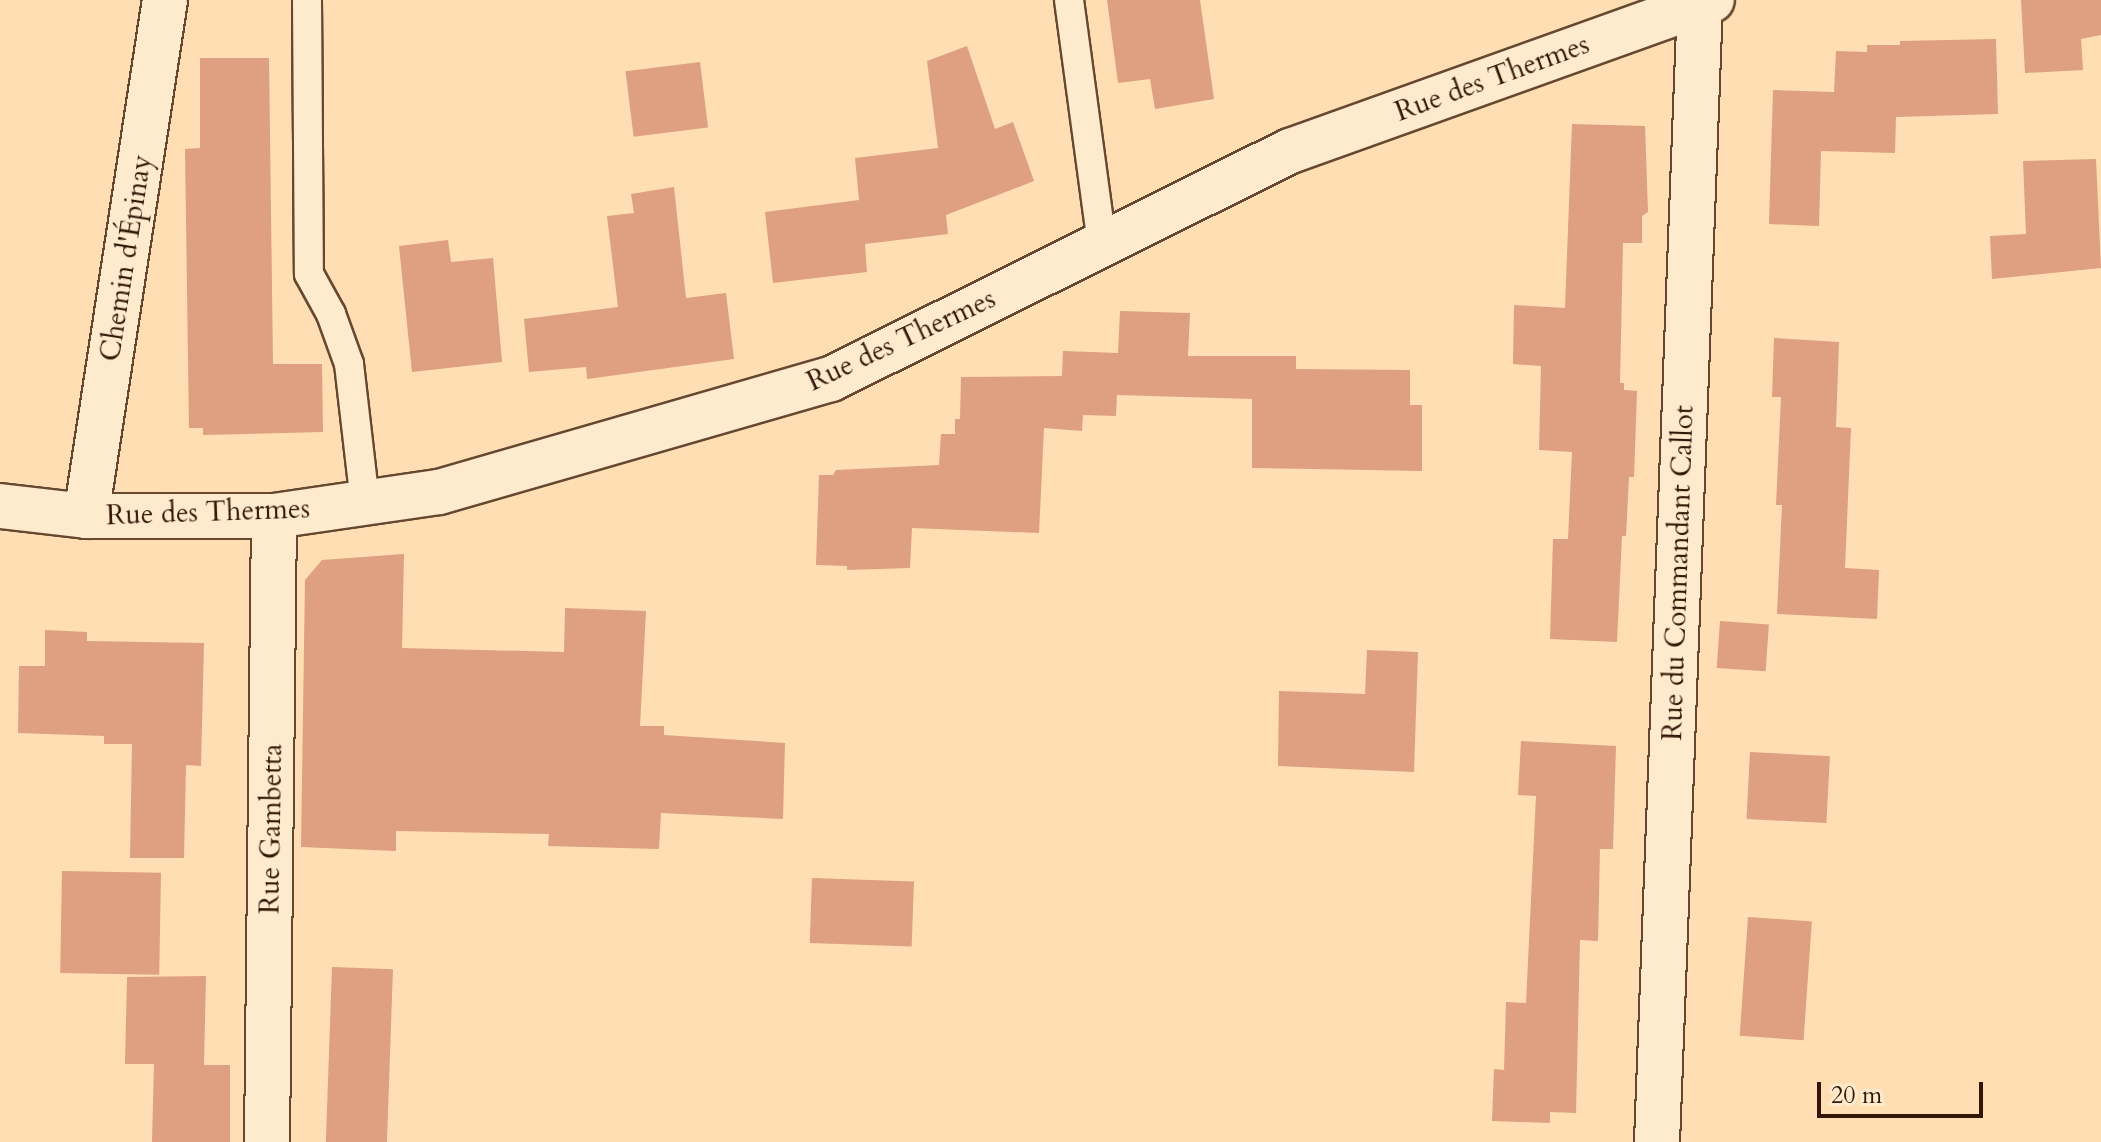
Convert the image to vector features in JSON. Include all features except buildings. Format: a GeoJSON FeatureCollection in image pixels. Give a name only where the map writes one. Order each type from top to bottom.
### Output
{"type":"FeatureCollection","features":[{"type":"Feature","properties":{"kind":"street","name":"Chemin d'Épinay"},"geometry":{"type":"LineString","coordinates":[[86,516],[165,0]]}},
{"type":"Feature","properties":{"kind":"street","name":"Rue des Thermes"},"geometry":{"type":"LineString","coordinates":[[0,506],[86,516],[274,516],[439,492],[831,379],[1290,151],[1706,2]]}},
{"type":"Feature","properties":{"kind":"street","name":"Rue du Commandant Callot"},"geometry":{"type":"LineString","coordinates":[[1657,1142],[1706,2]]}},
{"type":"Feature","properties":{"kind":"street","name":"Rue Gambetta"},"geometry":{"type":"LineString","coordinates":[[267,1142],[274,516]]}},
{"type":"Feature","properties":{"kind":"lane"},"geometry":{"type":"LineString","coordinates":[[307,0],[309,274],[331,314],[349,364],[365,503]]}},
{"type":"Feature","properties":{"kind":"lane"},"geometry":{"type":"LineString","coordinates":[[1069,0],[1102,243]]}}]}
